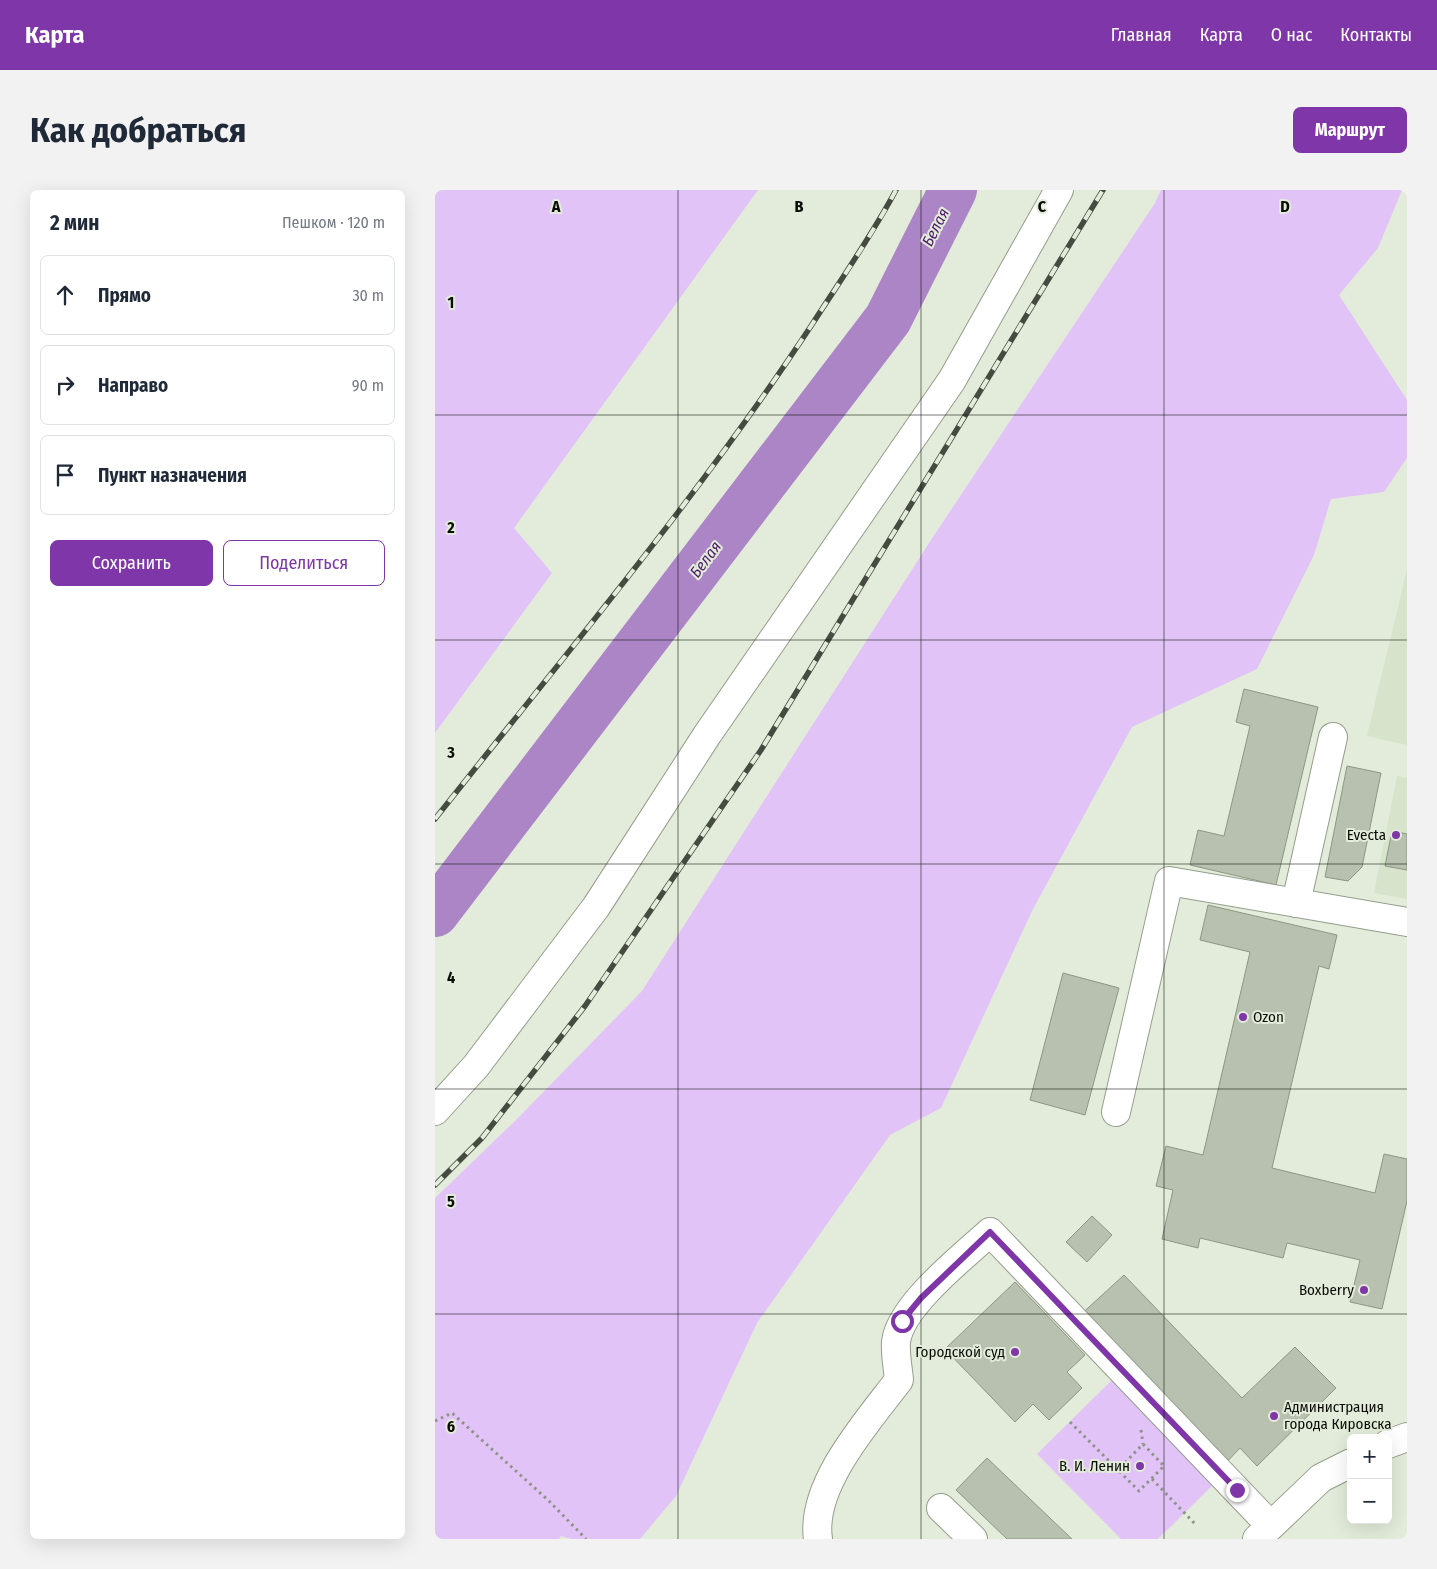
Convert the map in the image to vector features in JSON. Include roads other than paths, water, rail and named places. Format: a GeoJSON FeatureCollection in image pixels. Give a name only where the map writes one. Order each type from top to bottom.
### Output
{"type":"FeatureCollection","features":[{"type":"Feature","properties":{"kind":"street"},"geometry":{"type":"LineString","coordinates":[[435,1110],[476,1066],[596,906],[707,735],[952,380],[1059,190]]}},
{"type":"Feature","properties":{"kind":"street"},"geometry":{"type":"LineString","coordinates":[[1296,903],[1333,737]]}},
{"type":"Feature","properties":{"kind":"street"},"geometry":{"type":"LineString","coordinates":[[1117,1112],[1169,881],[1407,922]]}},
{"type":"Feature","properties":{"kind":"street"},"geometry":{"type":"LineString","coordinates":[[819,1539],[817,1532],[823,1496],[852,1443],[899,1380],[896,1342],[902,1321],[921,1298],[990,1232],[1264,1532],[1321,1478],[1347,1465]]}},
{"type":"Feature","properties":{"kind":"street"},"geometry":{"type":"LineString","coordinates":[[1392,1442],[1407,1436]]}},
{"type":"Feature","properties":{"kind":"street"},"geometry":{"type":"LineString","coordinates":[[941,1508],[973,1539]]}},
{"type":"Feature","properties":{"kind":"waterway","name":"Белая"},"geometry":{"type":"LineString","coordinates":[[435,913],[888,319],[953,190]]}},
{"type":"Feature","properties":{"kind":"railway"},"geometry":{"type":"LineString","coordinates":[[435,819],[628,577],[722,453],[811,326],[866,242],[896,190]]}},
{"type":"Feature","properties":{"kind":"railway"},"geometry":{"type":"LineString","coordinates":[[435,1185],[482,1138],[585,1006],[761,750],[1103,190]]}},
{"type":"Feature","properties":{"kind":"place","name":"Evecta"},"geometry":{"type":"Point","coordinates":[1396,835]}},
{"type":"Feature","properties":{"kind":"place","name":"Ozon"},"geometry":{"type":"Point","coordinates":[1243,1017]}},
{"type":"Feature","properties":{"kind":"place","name":"Boxberry"},"geometry":{"type":"Point","coordinates":[1364,1290]}},
{"type":"Feature","properties":{"kind":"place","name":"Городской суд"},"geometry":{"type":"Point","coordinates":[1015,1352]}},
{"type":"Feature","properties":{"kind":"place","name":"Администрация города Кировска"},"geometry":{"type":"Point","coordinates":[1274,1416]}},
{"type":"Feature","properties":{"kind":"place","name":"В. И. Ленин"},"geometry":{"type":"Point","coordinates":[1140,1466]}}]}
